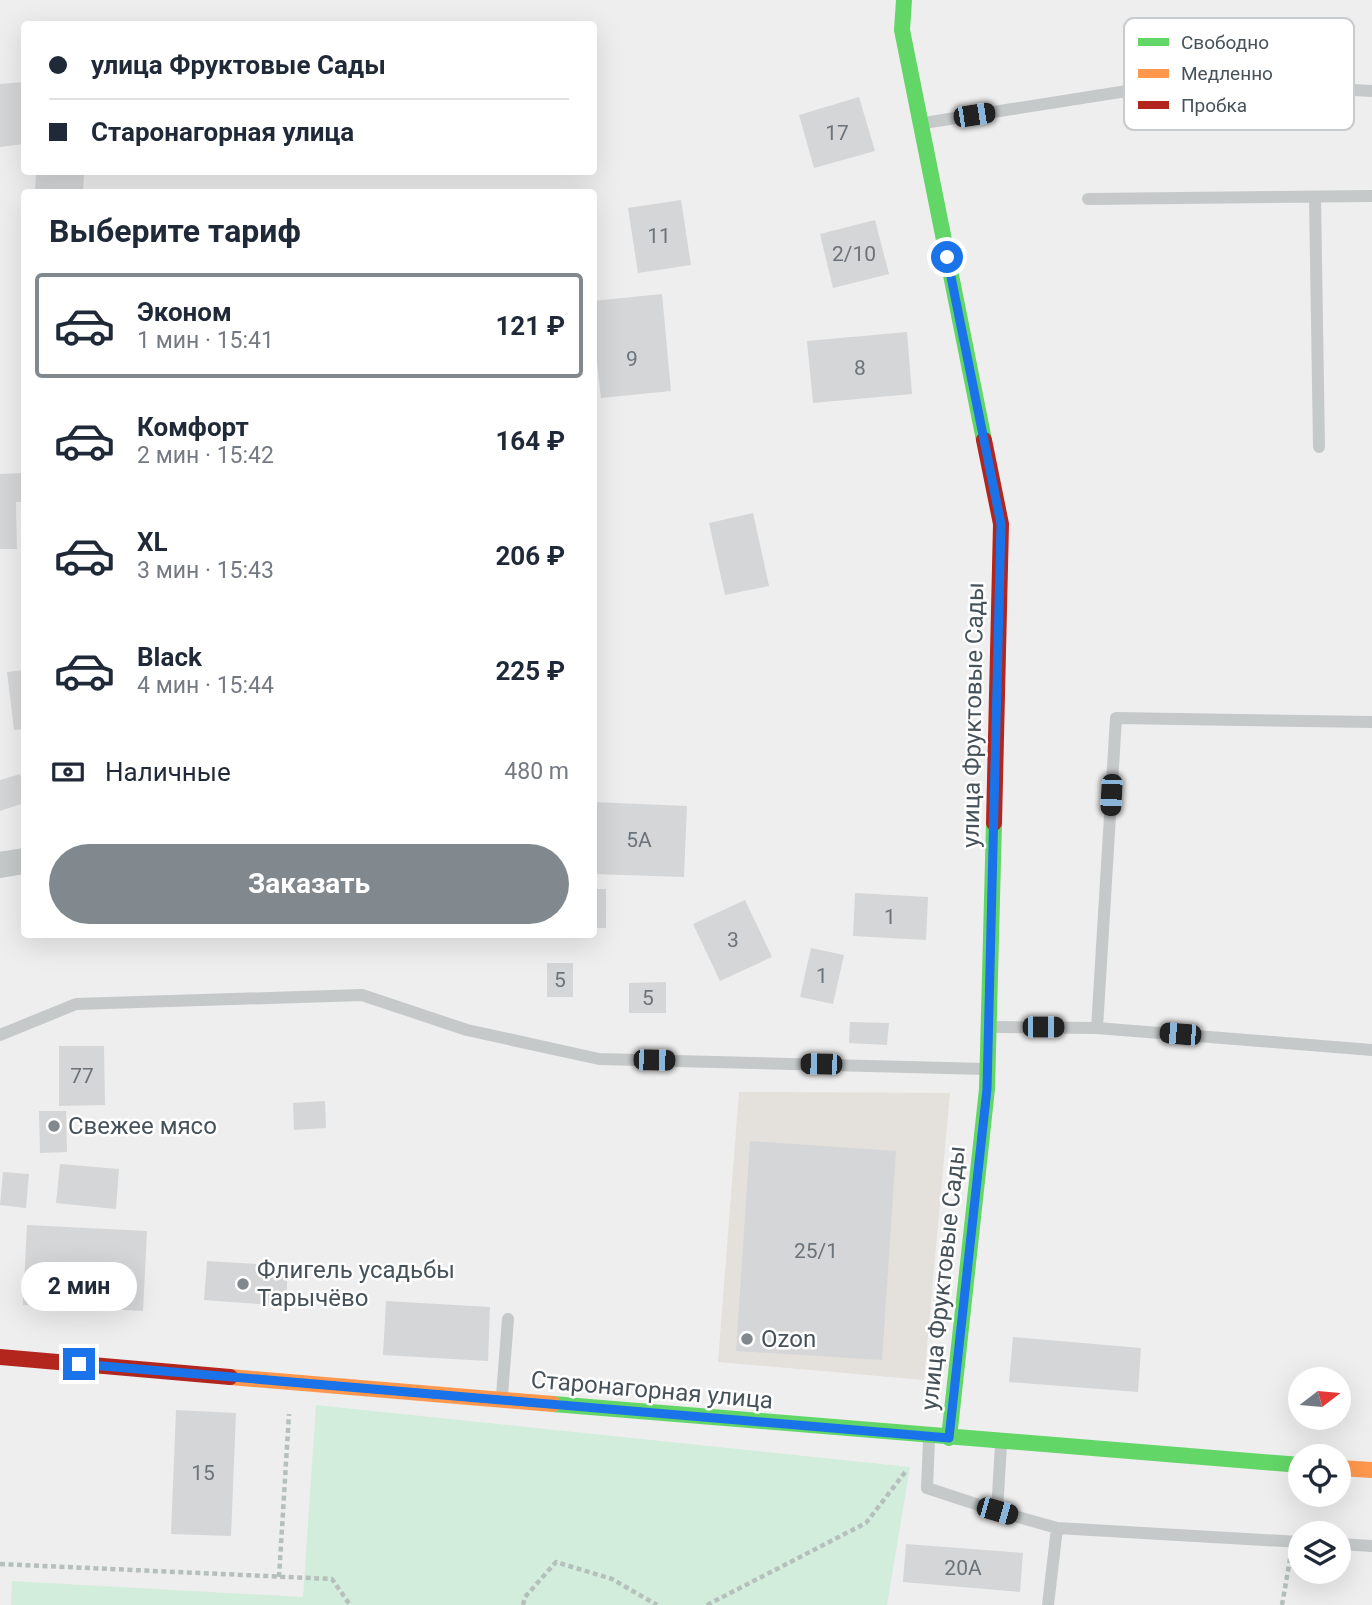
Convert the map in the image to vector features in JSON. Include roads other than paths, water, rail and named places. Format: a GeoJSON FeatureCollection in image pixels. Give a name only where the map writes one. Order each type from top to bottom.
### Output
{"type":"FeatureCollection","features":[{"type":"Feature","properties":{"kind":"street","name":"улица Фруктовые Сады"},"geometry":{"type":"LineString","coordinates":[[904,0],[902,30],[1001,524],[988,1069],[949,1438]]}},
{"type":"Feature","properties":{"kind":"street"},"geometry":{"type":"LineString","coordinates":[[0,865],[21,861]]}},
{"type":"Feature","properties":{"kind":"street","name":"Старонагорная улица"},"geometry":{"type":"LineString","coordinates":[[0,1357],[949,1438],[1288,1464]]}},
{"type":"Feature","properties":{"kind":"street"},"geometry":{"type":"LineString","coordinates":[[1351,1469],[1372,1471]]}},
{"type":"Feature","properties":{"kind":"lane"},"geometry":{"type":"LineString","coordinates":[[1354,90],[1372,91]]}},
{"type":"Feature","properties":{"kind":"lane"},"geometry":{"type":"LineString","coordinates":[[920,123],[1124,91]]}},
{"type":"Feature","properties":{"kind":"lane"},"geometry":{"type":"LineString","coordinates":[[1088,199],[1372,196]]}},
{"type":"Feature","properties":{"kind":"lane"},"geometry":{"type":"LineString","coordinates":[[1315,197],[1319,447]]}},
{"type":"Feature","properties":{"kind":"lane"},"geometry":{"type":"LineString","coordinates":[[1097,1028],[1116,718],[1372,722]]}},
{"type":"Feature","properties":{"kind":"lane"},"geometry":{"type":"LineString","coordinates":[[0,1035],[76,1004],[362,995],[467,1030],[599,1059],[988,1069]]}},
{"type":"Feature","properties":{"kind":"lane"},"geometry":{"type":"LineString","coordinates":[[989,1027],[1097,1028],[1372,1050]]}},
{"type":"Feature","properties":{"kind":"lane"},"geometry":{"type":"LineString","coordinates":[[501,1400],[508,1319]]}},
{"type":"Feature","properties":{"kind":"lane"},"geometry":{"type":"LineString","coordinates":[[929,1436],[927,1488],[997,1511],[1057,1528],[1288,1541]]}},
{"type":"Feature","properties":{"kind":"lane"},"geometry":{"type":"LineString","coordinates":[[997,1511],[1002,1442]]}},
{"type":"Feature","properties":{"kind":"lane"},"geometry":{"type":"LineString","coordinates":[[1048,1605],[1057,1528]]}},
{"type":"Feature","properties":{"kind":"lane"},"geometry":{"type":"LineString","coordinates":[[1351,1545],[1372,1546]]}},
{"type":"Feature","properties":{"kind":"place","name":"Свежее мясо"},"geometry":{"type":"Point","coordinates":[54,1126]}},
{"type":"Feature","properties":{"kind":"place","name":"Флигель усадьбы Тарычёво"},"geometry":{"type":"Point","coordinates":[243,1284]}},
{"type":"Feature","properties":{"kind":"place","name":"Ozon"},"geometry":{"type":"Point","coordinates":[747,1339]}}]}
